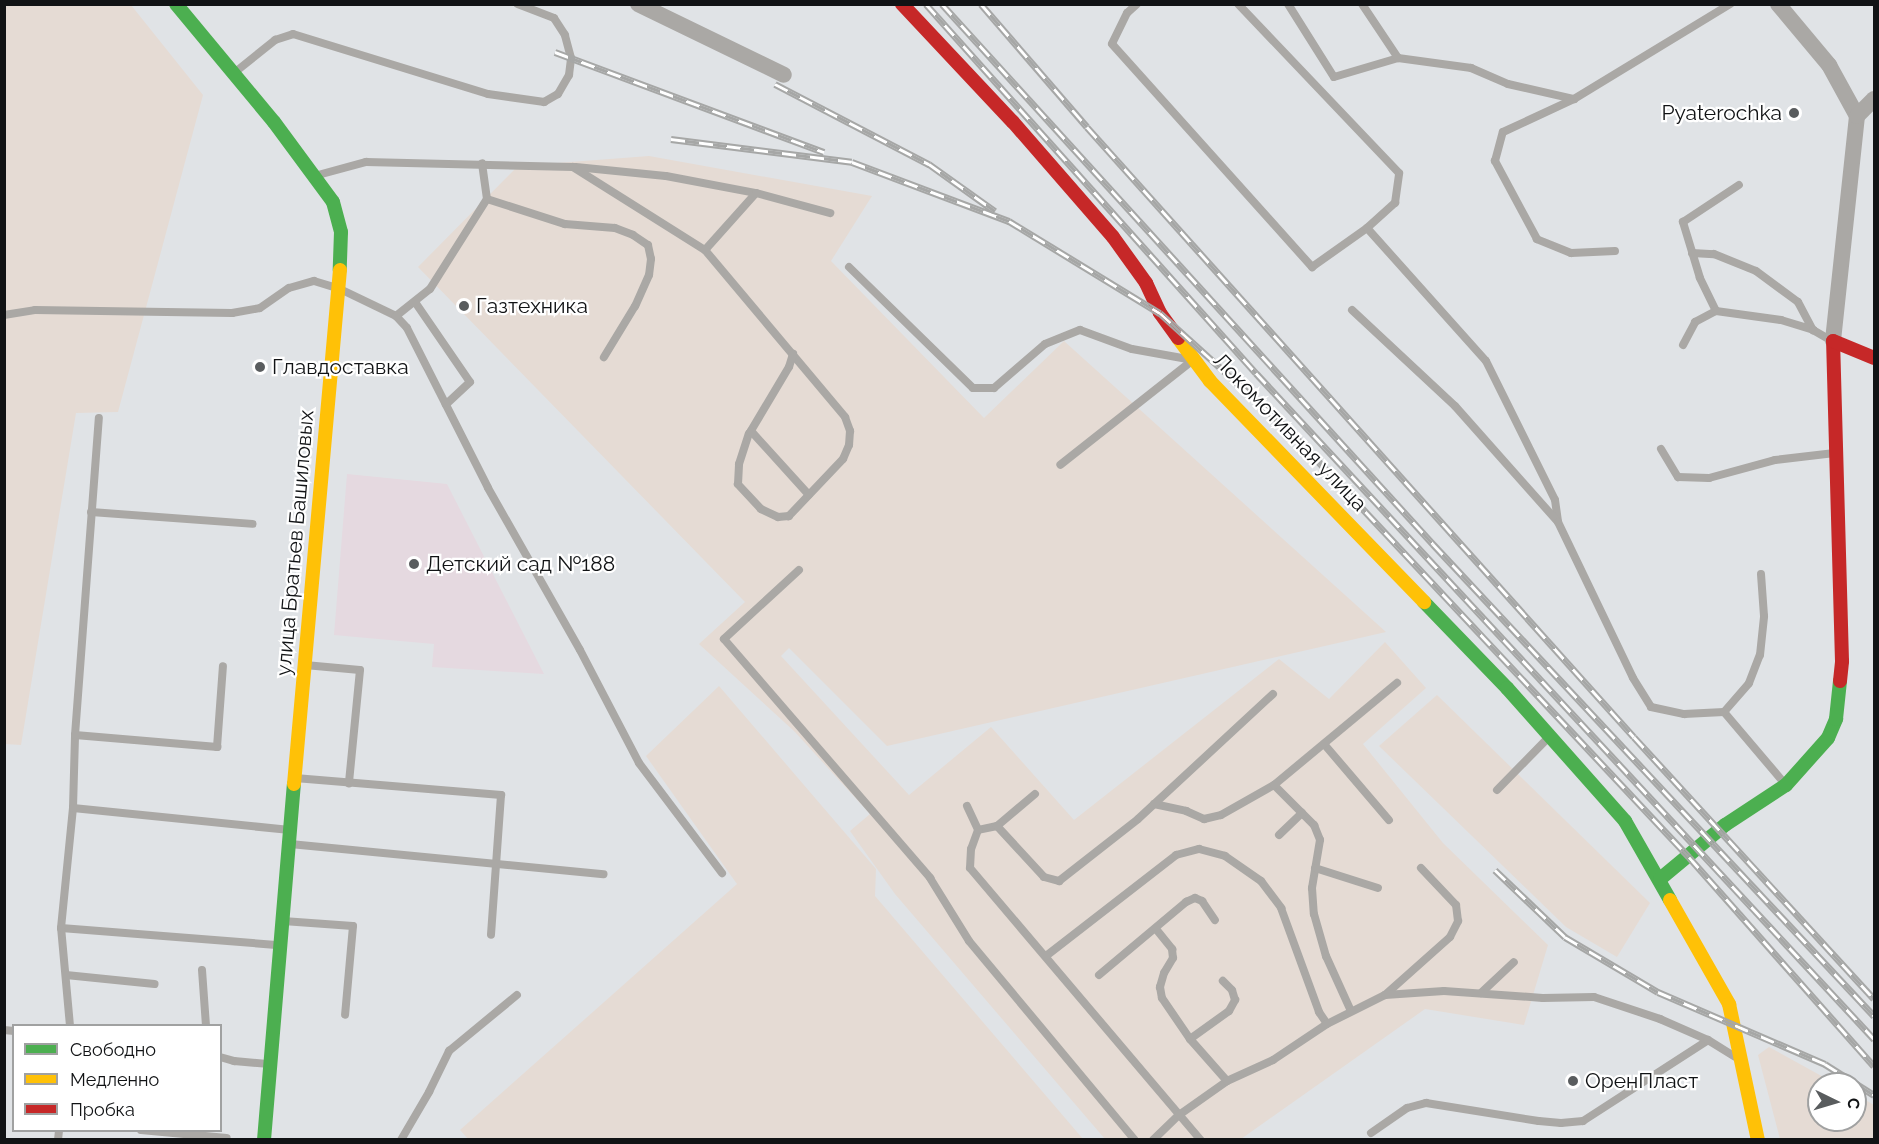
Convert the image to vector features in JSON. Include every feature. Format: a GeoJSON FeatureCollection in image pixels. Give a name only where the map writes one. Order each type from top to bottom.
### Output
{"type":"FeatureCollection","features":[{"type":"Feature","properties":{"kind":"street","name":"улица Братьев Башиловых"},"geometry":{"type":"LineString","coordinates":[[176,4],[315,176],[333,202],[341,232],[340,289],[304,665],[264,1140]]}},
{"type":"Feature","properties":{"kind":"street"},"geometry":{"type":"LineString","coordinates":[[638,4],[784,75]]}},
{"type":"Feature","properties":{"kind":"street","name":"Локомотивная улица"},"geometry":{"type":"LineString","coordinates":[[902,4],[1013,122],[1113,237],[1146,283],[1160,312],[1192,360],[1551,736],[1625,821],[1729,1004],[1758,1140]]}},
{"type":"Feature","properties":{"kind":"street"},"geometry":{"type":"LineString","coordinates":[[1660,879],[1725,825],[1786,785],[1828,738],[1836,719],[1841,690],[1833,341],[1857,116],[1829,65],[1778,4]]}},
{"type":"Feature","properties":{"kind":"street"},"geometry":{"type":"LineString","coordinates":[[1857,116],[1875,99]]}},
{"type":"Feature","properties":{"kind":"street"},"geometry":{"type":"LineString","coordinates":[[1833,341],[1875,358]]}},
{"type":"Feature","properties":{"kind":"lane"},"geometry":{"type":"LineString","coordinates":[[234,74],[275,40],[293,34],[488,94],[544,102],[558,94],[569,75],[571,58],[565,35],[554,18],[518,4]]}},
{"type":"Feature","properties":{"kind":"lane"},"geometry":{"type":"LineString","coordinates":[[1137,4],[1127,13],[1112,44],[1312,267],[1367,228],[1395,203],[1399,172],[1238,4]]}},
{"type":"Feature","properties":{"kind":"lane"},"geometry":{"type":"LineString","coordinates":[[1288,4],[1334,77],[1398,58],[1471,68],[1508,84],[1574,99]]}},
{"type":"Feature","properties":{"kind":"lane"},"geometry":{"type":"LineString","coordinates":[[1362,4],[1398,58]]}},
{"type":"Feature","properties":{"kind":"lane"},"geometry":{"type":"LineString","coordinates":[[1615,251],[1571,253],[1537,239],[1495,161],[1503,132],[1574,99],[1730,4]]}},
{"type":"Feature","properties":{"kind":"lane"},"geometry":{"type":"LineString","coordinates":[[315,176],[366,162],[573,166],[666,176],[756,194],[830,213]]}},
{"type":"Feature","properties":{"kind":"lane"},"geometry":{"type":"LineString","coordinates":[[396,316],[430,289],[487,199],[482,163]]}},
{"type":"Feature","properties":{"kind":"lane"},"geometry":{"type":"LineString","coordinates":[[573,166],[705,250],[793,354],[845,417],[850,431],[849,445],[843,459],[789,516],[778,517],[761,510],[738,484],[739,464],[751,431],[789,367],[793,354]]}},
{"type":"Feature","properties":{"kind":"lane"},"geometry":{"type":"LineString","coordinates":[[1716,310],[1700,278],[1683,222],[1739,185]]}},
{"type":"Feature","properties":{"kind":"lane"},"geometry":{"type":"LineString","coordinates":[[705,250],[756,194]]}},
{"type":"Feature","properties":{"kind":"lane"},"geometry":{"type":"LineString","coordinates":[[487,199],[565,224],[615,228],[648,244],[651,259],[649,275],[635,306],[604,357]]}},
{"type":"Feature","properties":{"kind":"lane"},"geometry":{"type":"LineString","coordinates":[[1367,228],[1486,361],[1555,500],[1558,522]]}},
{"type":"Feature","properties":{"kind":"lane"},"geometry":{"type":"LineString","coordinates":[[1692,253],[1714,254],[1756,271],[1798,302],[1813,330]]}},
{"type":"Feature","properties":{"kind":"lane"},"geometry":{"type":"LineString","coordinates":[[849,267],[973,388],[994,388],[1045,344],[1080,330],[1132,350],[1192,360]]}},
{"type":"Feature","properties":{"kind":"lane"},"geometry":{"type":"LineString","coordinates":[[4,315],[35,310],[231,313],[260,308],[289,288],[314,281],[340,289],[396,316],[407,328],[488,488],[580,650],[639,763],[722,873]]}},
{"type":"Feature","properties":{"kind":"lane"},"geometry":{"type":"LineString","coordinates":[[414,302],[470,382],[446,404]]}},
{"type":"Feature","properties":{"kind":"lane"},"geometry":{"type":"LineString","coordinates":[[1352,310],[1455,406],[1558,522],[1633,678],[1651,707],[1684,714],[1724,712],[1749,683],[1760,655],[1764,616],[1761,574]]}},
{"type":"Feature","properties":{"kind":"lane"},"geometry":{"type":"LineString","coordinates":[[1683,345],[1695,322],[1716,310],[1781,320],[1813,330],[1833,341]]}},
{"type":"Feature","properties":{"kind":"lane"},"geometry":{"type":"LineString","coordinates":[[1060,465],[1192,360]]}},
{"type":"Feature","properties":{"kind":"lane"},"geometry":{"type":"LineString","coordinates":[[70,1024],[61,928],[73,808],[75,735],[99,417]]}},
{"type":"Feature","properties":{"kind":"lane"},"geometry":{"type":"LineString","coordinates":[[751,431],[809,495]]}},
{"type":"Feature","properties":{"kind":"lane"},"geometry":{"type":"LineString","coordinates":[[1661,449],[1678,477],[1709,478],[1775,460],[1835,453]]}},
{"type":"Feature","properties":{"kind":"lane"},"geometry":{"type":"LineString","coordinates":[[91,512],[253,524]]}},
{"type":"Feature","properties":{"kind":"lane"},"geometry":{"type":"LineString","coordinates":[[799,570],[724,639],[930,878],[969,941],[1135,1140]]}},
{"type":"Feature","properties":{"kind":"lane"},"geometry":{"type":"LineString","coordinates":[[304,665],[360,670],[349,783]]}},
{"type":"Feature","properties":{"kind":"lane"},"geometry":{"type":"LineString","coordinates":[[75,735],[217,747],[223,666]]}},
{"type":"Feature","properties":{"kind":"lane"},"geometry":{"type":"LineString","coordinates":[[1154,804],[1186,811],[1204,819],[1221,815],[1274,785],[1397,683]]}},
{"type":"Feature","properties":{"kind":"lane"},"geometry":{"type":"LineString","coordinates":[[997,826],[1044,877],[1059,881],[1154,804],[1273,694]]}},
{"type":"Feature","properties":{"kind":"lane"},"geometry":{"type":"LineString","coordinates":[[1724,712],[1786,785]]}},
{"type":"Feature","properties":{"kind":"lane"},"geometry":{"type":"LineString","coordinates":[[1497,790],[1551,736]]}},
{"type":"Feature","properties":{"kind":"lane"},"geometry":{"type":"LineString","coordinates":[[1324,744],[1389,820]]}},
{"type":"Feature","properties":{"kind":"lane"},"geometry":{"type":"LineString","coordinates":[[295,778],[501,795],[491,935]]}},
{"type":"Feature","properties":{"kind":"lane"},"geometry":{"type":"LineString","coordinates":[[1274,785],[1314,825],[1320,840],[1312,888],[1314,914],[1326,956],[1351,1011]]}},
{"type":"Feature","properties":{"kind":"lane"},"geometry":{"type":"LineString","coordinates":[[978,830],[997,826],[1035,794]]}},
{"type":"Feature","properties":{"kind":"lane"},"geometry":{"type":"LineString","coordinates":[[967,806],[978,830],[971,849],[970,868],[1201,1140]]}},
{"type":"Feature","properties":{"kind":"lane"},"geometry":{"type":"LineString","coordinates":[[73,808],[496,863],[604,874]]}},
{"type":"Feature","properties":{"kind":"lane"},"geometry":{"type":"LineString","coordinates":[[1279,835],[1302,813]]}},
{"type":"Feature","properties":{"kind":"lane"},"geometry":{"type":"LineString","coordinates":[[1046,956],[1176,855],[1199,849],[1225,856],[1261,881],[1268,890],[1281,908],[1319,1012],[1327,1024]]}},
{"type":"Feature","properties":{"kind":"lane"},"geometry":{"type":"LineString","coordinates":[[1315,868],[1378,888]]}},
{"type":"Feature","properties":{"kind":"lane"},"geometry":{"type":"LineString","coordinates":[[1153,1140],[1179,1115],[1227,1081],[1274,1060],[1327,1024],[1385,995],[1450,937],[1458,921],[1456,905],[1421,868]]}},
{"type":"Feature","properties":{"kind":"lane"},"geometry":{"type":"LineString","coordinates":[[1099,975],[1186,902],[1195,898],[1202,901],[1215,920]]}},
{"type":"Feature","properties":{"kind":"lane"},"geometry":{"type":"LineString","coordinates":[[283,921],[353,926],[345,1015]]}},
{"type":"Feature","properties":{"kind":"lane"},"geometry":{"type":"LineString","coordinates":[[61,928],[280,945]]}},
{"type":"Feature","properties":{"kind":"lane"},"geometry":{"type":"LineString","coordinates":[[1156,929],[1172,949],[1173,958],[1164,973],[1160,987],[1162,998],[1190,1039],[1227,1081]]}},
{"type":"Feature","properties":{"kind":"lane"},"geometry":{"type":"LineString","coordinates":[[1481,993],[1514,962]]}},
{"type":"Feature","properties":{"kind":"lane"},"geometry":{"type":"LineString","coordinates":[[202,970],[206,1024]]}},
{"type":"Feature","properties":{"kind":"lane"},"geometry":{"type":"LineString","coordinates":[[66,975],[155,984]]}},
{"type":"Feature","properties":{"kind":"lane"},"geometry":{"type":"LineString","coordinates":[[1190,1039],[1229,1011],[1235,1000],[1232,990],[1223,981]]}},
{"type":"Feature","properties":{"kind":"lane"},"geometry":{"type":"LineString","coordinates":[[1385,995],[1444,991],[1543,998],[1594,997],[1660,1019],[1707,1040],[1741,1060]]}},
{"type":"Feature","properties":{"kind":"lane"},"geometry":{"type":"LineString","coordinates":[[400,1140],[429,1092],[449,1051],[517,994]]}},
{"type":"Feature","properties":{"kind":"lane"},"geometry":{"type":"LineString","coordinates":[[1371,1133],[1407,1108],[1426,1102],[1550,1122],[1583,1121],[1707,1040]]}},
{"type":"Feature","properties":{"kind":"lane"},"geometry":{"type":"LineString","coordinates":[[222,1057],[270,1064]]}},
{"type":"Feature","properties":{"kind":"lane"},"geometry":{"type":"LineString","coordinates":[[153,1132],[227,1138]]}},
{"type":"Feature","properties":{"kind":"shaded area"},"geometry":{"type":"Polygon","coordinates":[[[5,5],[131,5],[203,95],[118,412],[76,413],[21,745],[5,744],[5,5]]]}},
{"type":"Feature","properties":{"kind":"shaded area"},"geometry":{"type":"Polygon","coordinates":[[[649,156],[872,196],[831,261],[984,418],[1064,341],[1386,632],[887,746],[789,648],[781,656],[909,795],[991,727],[1074,820],[1279,659],[1329,699],[1385,642],[1426,688],[1363,744],[1443,843],[1548,945],[1524,1025],[1425,1009],[1241,1139],[1105,1139],[895,894],[850,831],[870,814],[795,732],[699,644],[745,602],[418,267],[518,166],[649,156]]]}},
{"type":"Feature","properties":{"kind":"shaded area","name":"Детский сад №188"},"geometry":{"type":"Polygon","coordinates":[[[347,474],[447,484],[544,674],[432,667],[434,644],[334,635],[347,474]]]}},
{"type":"Feature","properties":{"kind":"shaded area"},"geometry":{"type":"Polygon","coordinates":[[[719,686],[876,869],[875,896],[1083,1139],[469,1140],[460,1130],[737,884],[646,756],[719,686]]]}},
{"type":"Feature","properties":{"kind":"shaded area"},"geometry":{"type":"Polygon","coordinates":[[[1437,695],[1650,903],[1617,957],[1566,927],[1379,746],[1437,695]]]}},
{"type":"Feature","properties":{"kind":"shaded area"},"geometry":{"type":"Polygon","coordinates":[[[1769,1047],[1814,1072],[1807,1072],[1807,1132],[1867,1132],[1867,1101],[1874,1105],[1874,1139],[1780,1139],[1758,1055],[1769,1047]]]}},
{"type":"Feature","properties":{"kind":"railway"},"geometry":{"type":"LineString","coordinates":[[926,4],[1256,373],[1874,1039]]}},
{"type":"Feature","properties":{"kind":"railway"},"geometry":{"type":"LineString","coordinates":[[942,4],[1433,544],[1874,1016]]}},
{"type":"Feature","properties":{"kind":"railway"},"geometry":{"type":"LineString","coordinates":[[981,4],[1087,127],[1634,737],[1874,999]]}},
{"type":"Feature","properties":{"kind":"railway"},"geometry":{"type":"LineString","coordinates":[[555,52],[824,152]]}},
{"type":"Feature","properties":{"kind":"railway"},"geometry":{"type":"LineString","coordinates":[[775,84],[929,164],[995,211]]}},
{"type":"Feature","properties":{"kind":"railway"},"geometry":{"type":"LineString","coordinates":[[671,139],[852,162],[1009,221],[1160,313],[1289,430],[1689,857],[1874,1066]]}},
{"type":"Feature","properties":{"kind":"railway"},"geometry":{"type":"LineString","coordinates":[[1495,870],[1565,937],[1658,992],[1825,1064],[1874,1095]]}},
{"type":"Feature","properties":{"kind":"traffic: fast"},"geometry":{"type":"LineString","coordinates":[[176,4],[274,122],[333,202],[341,232],[340,270]]}},
{"type":"Feature","properties":{"kind":"traffic: fast"},"geometry":{"type":"LineString","coordinates":[[1424,602],[1507,688],[1625,821],[1670,900]]}},
{"type":"Feature","properties":{"kind":"traffic: fast"},"geometry":{"type":"LineString","coordinates":[[1660,879],[1725,825],[1786,785],[1828,738],[1836,719],[1840,681]]}},
{"type":"Feature","properties":{"kind":"traffic: fast"},"geometry":{"type":"LineString","coordinates":[[264,1140],[294,784]]}},
{"type":"Feature","properties":{"kind":"traffic: slow"},"geometry":{"type":"LineString","coordinates":[[294,784],[340,270]]}},
{"type":"Feature","properties":{"kind":"traffic: slow"},"geometry":{"type":"LineString","coordinates":[[1178,338],[1210,381],[1424,602]]}},
{"type":"Feature","properties":{"kind":"traffic: slow"},"geometry":{"type":"LineString","coordinates":[[1670,900],[1729,1004],[1758,1140]]}},
{"type":"Feature","properties":{"kind":"traffic: jam"},"geometry":{"type":"LineString","coordinates":[[902,4],[1013,122],[1113,237],[1146,283],[1160,313],[1178,338]]}},
{"type":"Feature","properties":{"kind":"traffic: jam"},"geometry":{"type":"LineString","coordinates":[[1840,681],[1842,661],[1833,341],[1874,358]]}},
{"type":"Feature","properties":{"kind":"place","name":"Pyaterochka"},"geometry":{"type":"Point","coordinates":[1794,113]}},
{"type":"Feature","properties":{"kind":"place","name":"Газтехника"},"geometry":{"type":"Point","coordinates":[464,306]}},
{"type":"Feature","properties":{"kind":"place","name":"Главдоставка"},"geometry":{"type":"Point","coordinates":[260,367]}},
{"type":"Feature","properties":{"kind":"place","name":"Детский сад №188"},"geometry":{"type":"Point","coordinates":[414,564]}},
{"type":"Feature","properties":{"kind":"place","name":"ОренПласт"},"geometry":{"type":"Point","coordinates":[1573,1081]}}]}
